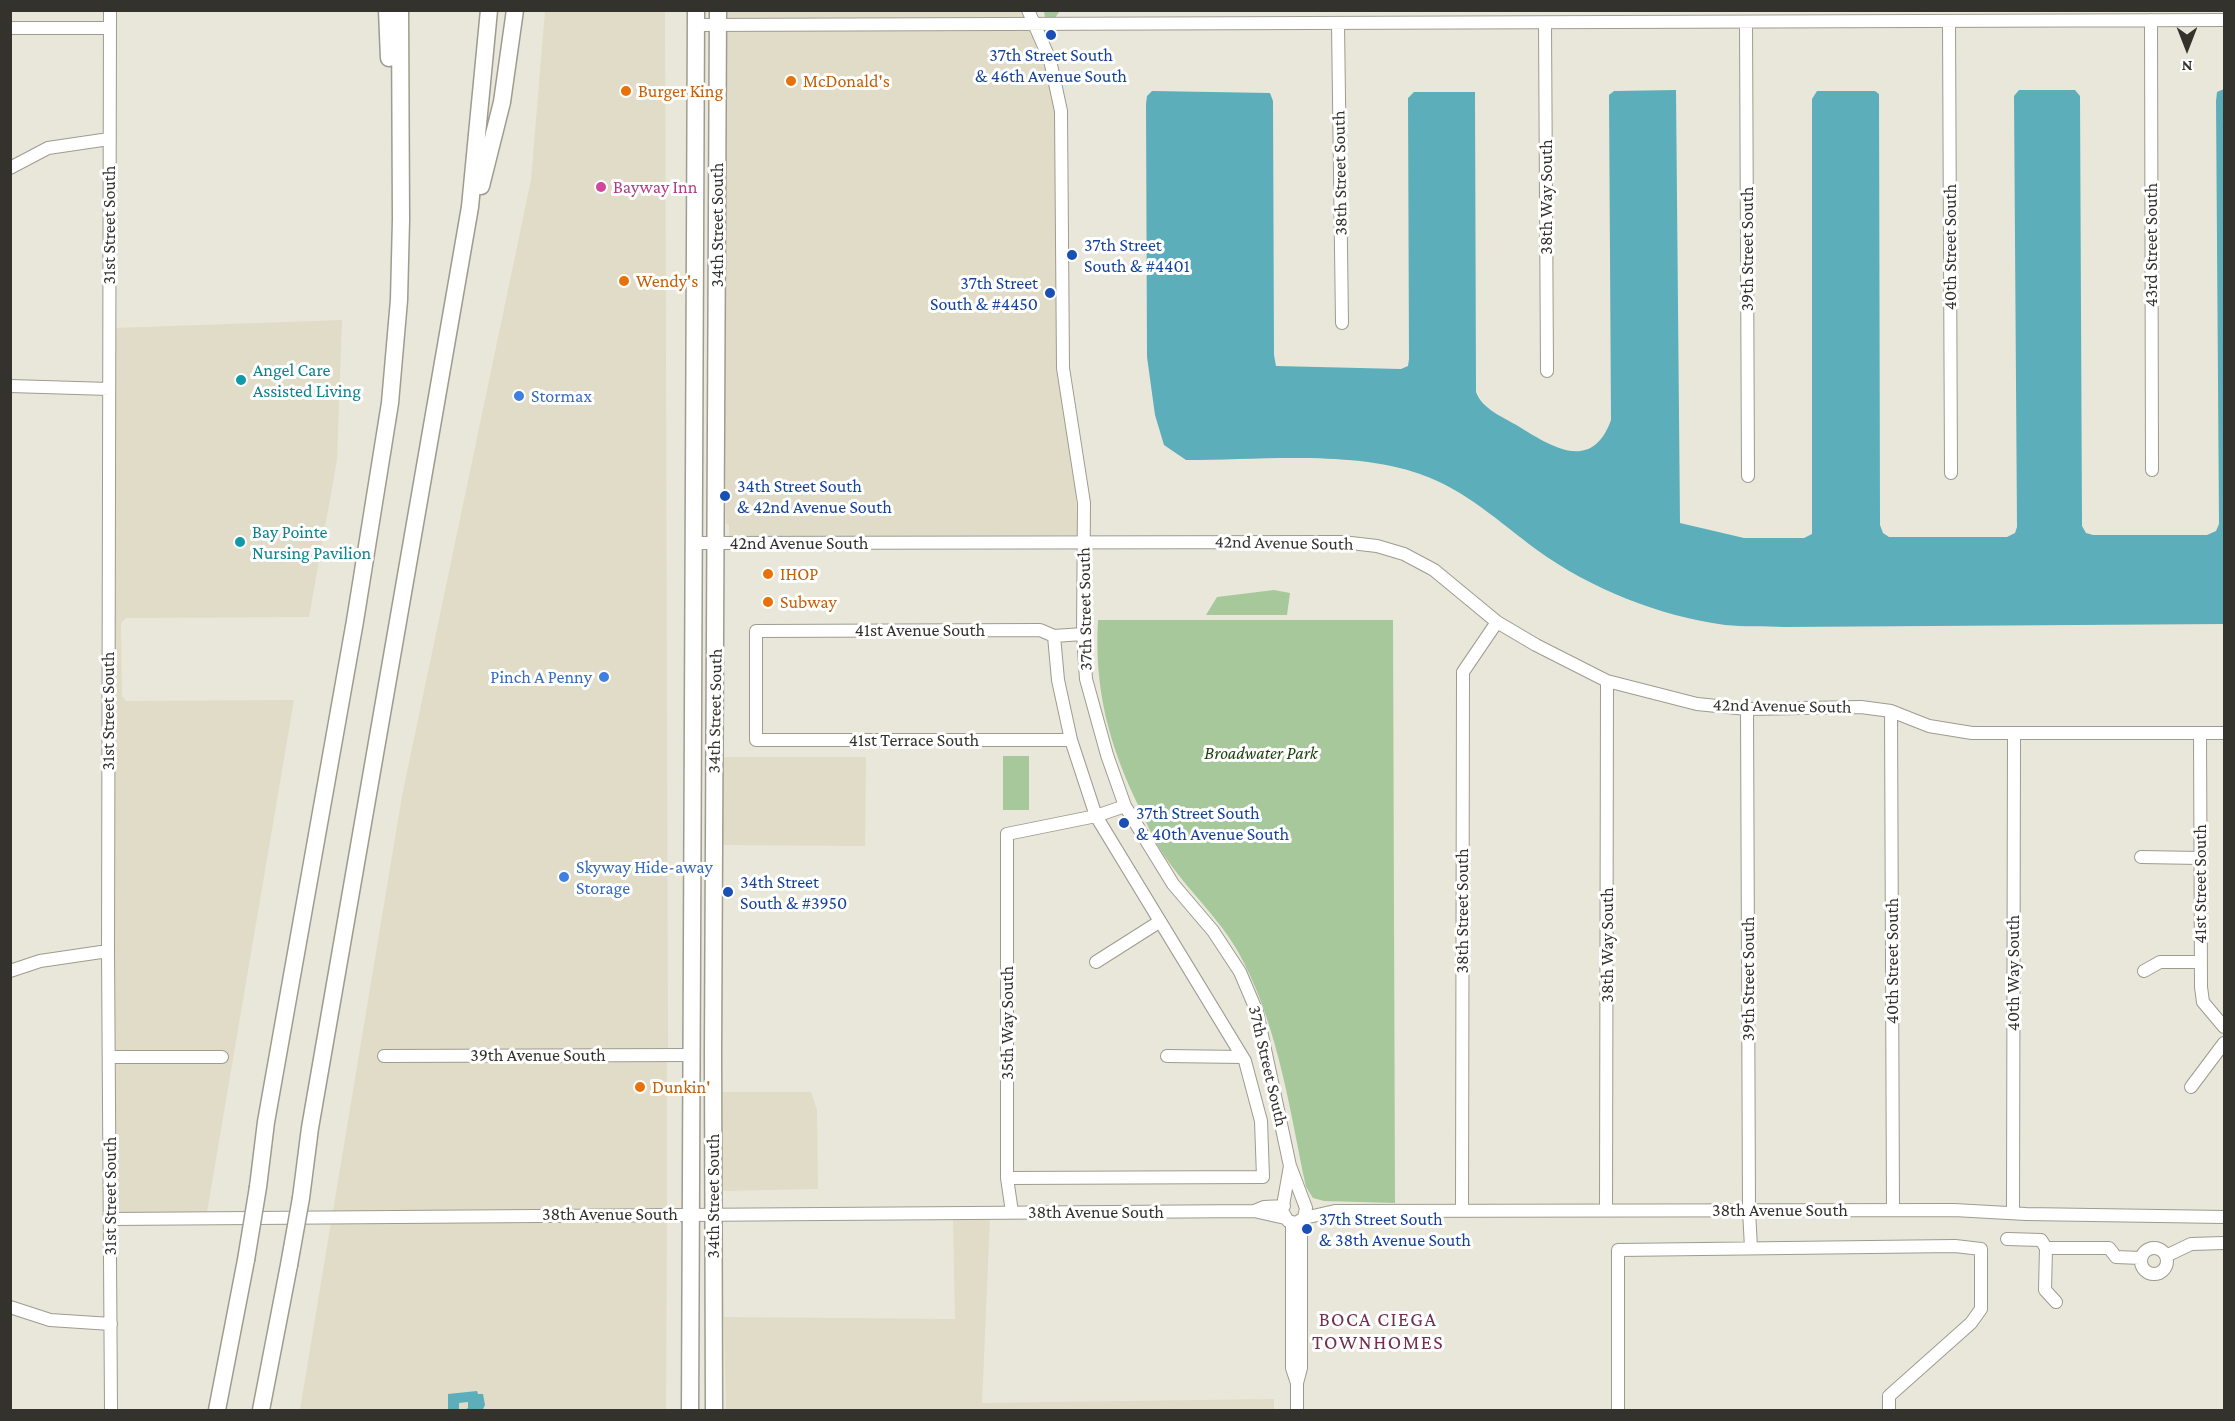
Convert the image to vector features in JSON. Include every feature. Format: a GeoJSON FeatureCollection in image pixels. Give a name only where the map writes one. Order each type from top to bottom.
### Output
{"type":"FeatureCollection","features":[{"type":"Feature","properties":{"kind":"highway"},"geometry":{"type":"LineString","coordinates":[[387,10],[390,62],[399,98]]}},
{"type":"Feature","properties":{"kind":"highway"},"geometry":{"type":"LineString","coordinates":[[217,1410],[246,1260],[267,1122],[370,534],[390,403],[399,300],[400,10]]}},
{"type":"Feature","properties":{"kind":"highway"},"geometry":{"type":"LineString","coordinates":[[261,1410],[301,1198],[310,1128],[459,271],[472,184],[489,10]]}},
{"type":"Feature","properties":{"kind":"highway"},"geometry":{"type":"LineString","coordinates":[[459,271],[502,102],[515,10]]}},
{"type":"Feature","properties":{"kind":"highway","name":"34th Street South"},"geometry":{"type":"LineString","coordinates":[[690,1410],[696,18]]}},
{"type":"Feature","properties":{"kind":"highway","name":"34th Street South"},"geometry":{"type":"LineString","coordinates":[[714,1410],[713,907],[717,543],[718,18]]}},
{"type":"Feature","properties":{"kind":"highway"},"geometry":{"type":"LineString","coordinates":[[695,232],[704,250],[706,273],[708,277],[717,280]]}},
{"type":"Feature","properties":{"kind":"highway"},"geometry":{"type":"LineString","coordinates":[[695,281],[703,286],[707,305],[717,326]]}},
{"type":"Feature","properties":{"kind":"highway"},"geometry":{"type":"LineString","coordinates":[[692,823],[704,846],[704,894],[713,907]]}},
{"type":"Feature","properties":{"kind":"highway"},"geometry":{"type":"LineString","coordinates":[[692,908],[704,925],[704,959],[713,985]]}},
{"type":"Feature","properties":{"kind":"highway"},"geometry":{"type":"LineString","coordinates":[[689,1326],[700,1350],[701,1410]]}},
{"type":"Feature","properties":{"kind":"street","name":"31st Street South"},"geometry":{"type":"LineString","coordinates":[[110,10],[108,951],[111,1410]]}},
{"type":"Feature","properties":{"kind":"street","name":"37th Street South"},"geometry":{"type":"LineString","coordinates":[[1028,10],[1036,24],[1058,87],[1061,111],[1063,368],[1080,468],[1086,679],[1107,755],[1125,806],[1173,884],[1213,931],[1240,972],[1257,1012],[1267,1048],[1290,1167],[1301,1368],[1297,1383],[1297,1410]]}},
{"type":"Feature","properties":{"kind":"street"},"geometry":{"type":"LineString","coordinates":[[696,18],[1036,24],[1290,17],[1338,24],[2224,20]]}},
{"type":"Feature","properties":{"kind":"street","name":"43rd Street South"},"geometry":{"type":"LineString","coordinates":[[2151,20],[2152,470]]}},
{"type":"Feature","properties":{"kind":"street","name":"39th Street South"},"geometry":{"type":"LineString","coordinates":[[1746,22],[1748,476]]}},
{"type":"Feature","properties":{"kind":"street","name":"40th Street South"},"geometry":{"type":"LineString","coordinates":[[1949,22],[1951,473]]}},
{"type":"Feature","properties":{"kind":"street","name":"38th Way South"},"geometry":{"type":"LineString","coordinates":[[1545,23],[1546,370]]}},
{"type":"Feature","properties":{"kind":"street","name":"38th Street South"},"geometry":{"type":"LineString","coordinates":[[1338,24],[1342,323]]}},
{"type":"Feature","properties":{"kind":"street"},"geometry":{"type":"LineString","coordinates":[[10,28],[110,28]]}},
{"type":"Feature","properties":{"kind":"street"},"geometry":{"type":"LineString","coordinates":[[10,168],[48,148],[109,139]]}},
{"type":"Feature","properties":{"kind":"street"},"geometry":{"type":"LineString","coordinates":[[10,386],[109,389]]}},
{"type":"Feature","properties":{"kind":"street","name":"42nd Avenue South"},"geometry":{"type":"LineString","coordinates":[[695,543],[1342,542],[1377,546],[1404,554],[1434,570],[1497,622],[1536,645],[1607,681],[1696,704],[1747,709],[1861,707],[1891,711],[1929,726],[1972,733],[2014,735],[2224,733]]}},
{"type":"Feature","properties":{"kind":"street","name":"38th Street South"},"geometry":{"type":"LineString","coordinates":[[1462,1211],[1462,672],[1497,622]]}},
{"type":"Feature","properties":{"kind":"street","name":"41st Avenue South"},"geometry":{"type":"LineString","coordinates":[[756,740],[756,631],[1040,630],[1054,636],[1083,634]]}},
{"type":"Feature","properties":{"kind":"street"},"geometry":{"type":"LineString","coordinates":[[1007,1178],[1263,1177],[1261,1121],[1242,1057],[1096,816],[1071,740],[1058,680],[1054,636]]}},
{"type":"Feature","properties":{"kind":"street","name":"38th Way South"},"geometry":{"type":"LineString","coordinates":[[1606,1210],[1607,681]]}},
{"type":"Feature","properties":{"kind":"street","name":"39th Street South"},"geometry":{"type":"LineString","coordinates":[[1747,709],[1749,1210],[1752,1248]]}},
{"type":"Feature","properties":{"kind":"street","name":"40th Street South"},"geometry":{"type":"LineString","coordinates":[[1891,711],[1893,1210]]}},
{"type":"Feature","properties":{"kind":"street","name":"41st Street South"},"geometry":{"type":"LineString","coordinates":[[2200,733],[2200,962],[2203,1002],[2224,1027]]}},
{"type":"Feature","properties":{"kind":"street","name":"40th Way South"},"geometry":{"type":"LineString","coordinates":[[2013,1211],[2014,735]]}},
{"type":"Feature","properties":{"kind":"street","name":"41st Terrace South"},"geometry":{"type":"LineString","coordinates":[[756,740],[1071,740]]}},
{"type":"Feature","properties":{"kind":"street"},"geometry":{"type":"LineString","coordinates":[[1096,816],[1125,806]]}},
{"type":"Feature","properties":{"kind":"street","name":"35th Way South"},"geometry":{"type":"LineString","coordinates":[[1012,1212],[1007,1178],[1007,834],[1096,816]]}},
{"type":"Feature","properties":{"kind":"street"},"geometry":{"type":"LineString","coordinates":[[2140,857],[2200,858]]}},
{"type":"Feature","properties":{"kind":"street"},"geometry":{"type":"LineString","coordinates":[[1096,962],[1159,922]]}},
{"type":"Feature","properties":{"kind":"street"},"geometry":{"type":"LineString","coordinates":[[10,971],[40,960],[108,951]]}},
{"type":"Feature","properties":{"kind":"street"},"geometry":{"type":"LineString","coordinates":[[2144,971],[2160,962],[2200,962]]}},
{"type":"Feature","properties":{"kind":"street"},"geometry":{"type":"LineString","coordinates":[[2191,1087],[2224,1043]]}},
{"type":"Feature","properties":{"kind":"street","name":"39th Avenue South"},"geometry":{"type":"LineString","coordinates":[[384,1056],[691,1055]]}},
{"type":"Feature","properties":{"kind":"street"},"geometry":{"type":"LineString","coordinates":[[1167,1056],[1242,1057]]}},
{"type":"Feature","properties":{"kind":"street"},"geometry":{"type":"LineString","coordinates":[[109,1057],[222,1057]]}},
{"type":"Feature","properties":{"kind":"street","name":"37th Street South"},"geometry":{"type":"LineString","coordinates":[[1290,1167],[1304,1203]]}},
{"type":"Feature","properties":{"kind":"street","name":"38th Avenue South"},"geometry":{"type":"LineString","coordinates":[[1292,1215],[1295,1199],[1335,1211]]}},
{"type":"Feature","properties":{"kind":"street"},"geometry":{"type":"LineString","coordinates":[[1292,1215],[1307,1212],[1304,1203]]}},
{"type":"Feature","properties":{"kind":"street","name":"38th Avenue South"},"geometry":{"type":"LineString","coordinates":[[110,1219],[691,1213],[1254,1211],[1292,1215],[1335,1211],[1606,1210],[2013,1211],[2026,1214],[2224,1217]]}},
{"type":"Feature","properties":{"kind":"street"},"geometry":{"type":"LineString","coordinates":[[2007,1239],[2041,1240],[2046,1248],[2045,1290],[2056,1302]]}},
{"type":"Feature","properties":{"kind":"street"},"geometry":{"type":"LineString","coordinates":[[2166,1256],[2191,1244],[2224,1243]]}},
{"type":"Feature","properties":{"kind":"street","name":"38th Avenue South"},"geometry":{"type":"LineString","coordinates":[[1618,1410],[1618,1250],[1955,1246],[1981,1249],[1981,1309],[1971,1323],[1889,1396],[1889,1410]]}},
{"type":"Feature","properties":{"kind":"street"},"geometry":{"type":"LineString","coordinates":[[2046,1248],[2109,1248],[2116,1257],[2141,1258]]}},
{"type":"Feature","properties":{"kind":"street"},"geometry":{"type":"LineString","coordinates":[[2152,1248],[2161,1249],[2166,1256],[2166,1265],[2157,1274],[2144,1270],[2141,1258],[2145,1251],[2152,1248]]}},
{"type":"Feature","properties":{"kind":"street"},"geometry":{"type":"LineString","coordinates":[[10,1307],[50,1320],[111,1324]]}},
{"type":"Feature","properties":{"kind":"shaded area"},"geometry":{"type":"Polygon","coordinates":[[[545,11],[665,11],[668,1049],[380,1050],[379,1061],[667,1060],[667,1208],[333,1211],[402,796],[531,180],[545,11]]]}},
{"type":"Feature","properties":{"kind":"shaded area"},"geometry":{"type":"Polygon","coordinates":[[[723,12],[1023,12],[1026,18],[723,19],[723,12]]]}},
{"type":"Feature","properties":{"kind":"shaded area"},"geometry":{"type":"Polygon","coordinates":[[[1033,29],[1045,62],[1056,111],[1058,368],[1074,466],[1078,535],[729,537],[729,525],[726,524],[723,31],[1033,29]]]}},
{"type":"Feature","properties":{"kind":"shaded area"},"geometry":{"type":"Polygon","coordinates":[[[342,320],[337,460],[309,617],[126,618],[121,623],[122,696],[126,701],[294,700],[207,1212],[115,1213],[114,1063],[227,1062],[227,1051],[114,1051],[115,328],[342,320]]]}},
{"type":"Feature","properties":{"kind":"shaded area"},"geometry":{"type":"Polygon","coordinates":[[[723,757],[866,757],[865,846],[723,845],[723,757]]]}},
{"type":"Feature","properties":{"kind":"shaded area"},"geometry":{"type":"Polygon","coordinates":[[[723,1092],[811,1092],[817,1110],[818,1189],[723,1191],[723,1092]]]}},
{"type":"Feature","properties":{"kind":"shaded area"},"geometry":{"type":"Polygon","coordinates":[[[953,1218],[990,1218],[982,1403],[1274,1399],[1274,1410],[726,1410],[724,1317],[955,1319],[953,1218]]]}},
{"type":"Feature","properties":{"kind":"shaded area"},"geometry":{"type":"Polygon","coordinates":[[[667,1219],[666,1410],[300,1410],[331,1222],[667,1219]]]}},
{"type":"Feature","properties":{"kind":"green space"},"geometry":{"type":"Polygon","coordinates":[[[1268,10],[1059,12],[1055,18],[1045,18],[1044,11],[1268,10]]]}},
{"type":"Feature","properties":{"kind":"green space"},"geometry":{"type":"Polygon","coordinates":[[[1274,590],[1290,593],[1287,615],[1206,615],[1217,597],[1274,590]]]}},
{"type":"Feature","properties":{"kind":"green space","name":"Broadwater Park"},"geometry":{"type":"Polygon","coordinates":[[[1098,620],[1393,620],[1395,1203],[1324,1201],[1313,1198],[1306,1187],[1275,1044],[1256,989],[1237,949],[1160,849],[1120,763],[1101,694],[1097,646],[1098,620]]]}},
{"type":"Feature","properties":{"kind":"green space"},"geometry":{"type":"Polygon","coordinates":[[[1003,756],[1029,756],[1029,810],[1003,810],[1003,756]]]}},
{"type":"Feature","properties":{"kind":"water"},"geometry":{"type":"Polygon","coordinates":[[[2224,89],[2224,624],[1784,627],[1725,625],[1700,621],[1626,599],[1580,577],[1537,550],[1467,498],[1420,474],[1394,467],[1336,459],[1186,460],[1164,445],[1155,415],[1147,357],[1146,104],[1147,96],[1152,91],[1270,93],[1273,101],[1274,355],[1276,366],[1401,369],[1408,366],[1409,359],[1408,98],[1414,92],[1475,92],[1476,392],[1483,403],[1494,412],[1544,441],[1570,451],[1582,451],[1593,446],[1603,436],[1611,420],[1609,95],[1614,91],[1676,90],[1680,523],[1744,538],[1804,538],[1812,534],[1812,99],[1817,91],[1875,91],[1879,94],[1880,525],[1883,533],[1889,537],[2007,537],[2015,533],[2017,527],[2014,96],[2019,90],[2075,90],[2080,96],[2082,526],[2086,533],[2093,535],[2207,535],[2216,531],[2219,524],[2216,101],[2217,92],[2224,89]]]}},
{"type":"Feature","properties":{"kind":"water"},"geometry":{"type":"Polygon","coordinates":[[[477,1391],[478,1394],[483,1394],[485,1405],[483,1409],[465,1410],[468,1408],[468,1402],[459,1403],[459,1410],[448,1410],[448,1394],[477,1391]]]}},
{"type":"Feature","properties":{"kind":"place","name":"37th Street South & 46th Avenue South"},"geometry":{"type":"Point","coordinates":[1051,35]}},
{"type":"Feature","properties":{"kind":"place","name":"McDonald's"},"geometry":{"type":"Point","coordinates":[791,81]}},
{"type":"Feature","properties":{"kind":"place","name":"Burger King"},"geometry":{"type":"Point","coordinates":[626,91]}},
{"type":"Feature","properties":{"kind":"place","name":"Bayway Inn"},"geometry":{"type":"Point","coordinates":[601,187]}},
{"type":"Feature","properties":{"kind":"place","name":"37th Street South & #4401"},"geometry":{"type":"Point","coordinates":[1072,255]}},
{"type":"Feature","properties":{"kind":"place","name":"Wendy's"},"geometry":{"type":"Point","coordinates":[624,281]}},
{"type":"Feature","properties":{"kind":"place","name":"37th Street South & #4450"},"geometry":{"type":"Point","coordinates":[1050,293]}},
{"type":"Feature","properties":{"kind":"place","name":"Angel Care Assisted Living"},"geometry":{"type":"Point","coordinates":[241,380]}},
{"type":"Feature","properties":{"kind":"place","name":"Stormax"},"geometry":{"type":"Point","coordinates":[519,396]}},
{"type":"Feature","properties":{"kind":"place","name":"34th Street South & 42nd Avenue South"},"geometry":{"type":"Point","coordinates":[725,496]}},
{"type":"Feature","properties":{"kind":"place","name":"Bay Pointe Nursing Pavilion"},"geometry":{"type":"Point","coordinates":[240,542]}},
{"type":"Feature","properties":{"kind":"place","name":"IHOP"},"geometry":{"type":"Point","coordinates":[768,574]}},
{"type":"Feature","properties":{"kind":"place","name":"Subway"},"geometry":{"type":"Point","coordinates":[768,602]}},
{"type":"Feature","properties":{"kind":"place","name":"Pinch A Penny"},"geometry":{"type":"Point","coordinates":[604,677]}},
{"type":"Feature","properties":{"kind":"place","name":"37th Street South & 40th Avenue South"},"geometry":{"type":"Point","coordinates":[1124,823]}},
{"type":"Feature","properties":{"kind":"place","name":"Skyway Hide-away Storage"},"geometry":{"type":"Point","coordinates":[564,877]}},
{"type":"Feature","properties":{"kind":"place","name":"34th Street South & #3950"},"geometry":{"type":"Point","coordinates":[728,892]}},
{"type":"Feature","properties":{"kind":"place","name":"Dunkin'"},"geometry":{"type":"Point","coordinates":[640,1087]}},
{"type":"Feature","properties":{"kind":"place","name":"37th Street South & 38th Avenue South"},"geometry":{"type":"Point","coordinates":[1307,1229]}},
{"type":"Feature","properties":{"kind":"district","name":"BOCA CIEGA TOWNHOMES"},"geometry":{"type":"Point","coordinates":[1378,1332]}}]}
